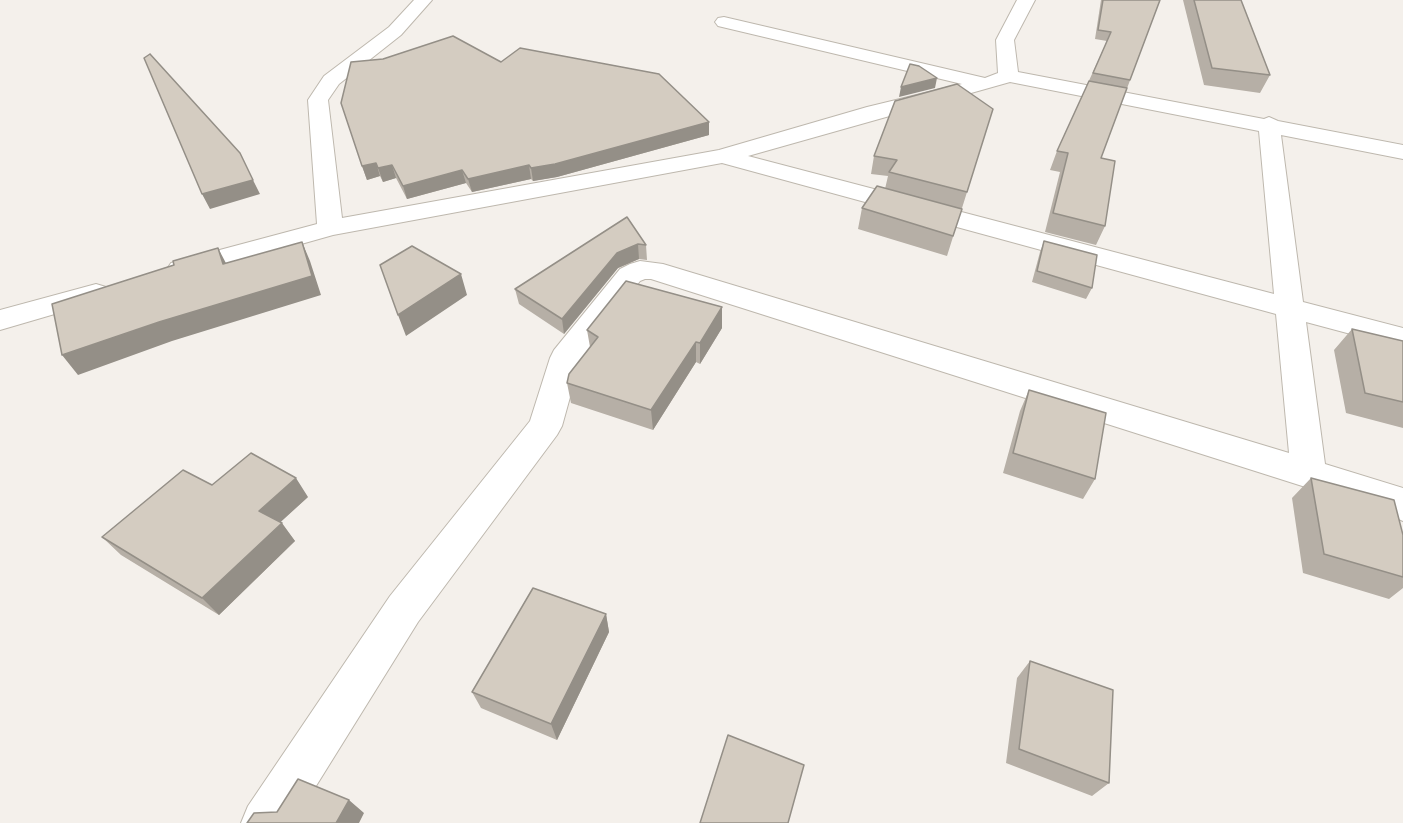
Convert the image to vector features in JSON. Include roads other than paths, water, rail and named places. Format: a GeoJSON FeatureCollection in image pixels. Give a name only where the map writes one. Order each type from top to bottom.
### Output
{"type":"FeatureCollection","features":[{"type":"Feature","properties":{"kind":"street"},"geometry":{"type":"LineString","coordinates":[[330,228],[318,100],[331,80],[395,31],[423,0]]}},
{"type":"Feature","properties":{"kind":"street"},"geometry":{"type":"LineString","coordinates":[[998,80],[1005,40],[1026,0]]}},
{"type":"Feature","properties":{"kind":"street"},"geometry":{"type":"LineString","coordinates":[[724,22],[998,80],[1269,124],[1403,152]]}},
{"type":"Feature","properties":{"kind":"street"},"geometry":{"type":"LineString","coordinates":[[159,276],[330,228],[722,156],[875,112],[998,80]]}},
{"type":"Feature","properties":{"kind":"street"},"geometry":{"type":"LineString","coordinates":[[1269,124],[1308,473]]}},
{"type":"Feature","properties":{"kind":"street"},"geometry":{"type":"LineString","coordinates":[[722,156],[1403,338]]}},
{"type":"Feature","properties":{"kind":"street"},"geometry":{"type":"LineString","coordinates":[[264,823],[404,609],[544,426],[565,358],[630,275],[640,270],[653,270],[1308,473],[1393,500],[1403,506]]}},
{"type":"Feature","properties":{"kind":"street"},"geometry":{"type":"LineString","coordinates":[[0,320],[114,288]]}}]}
